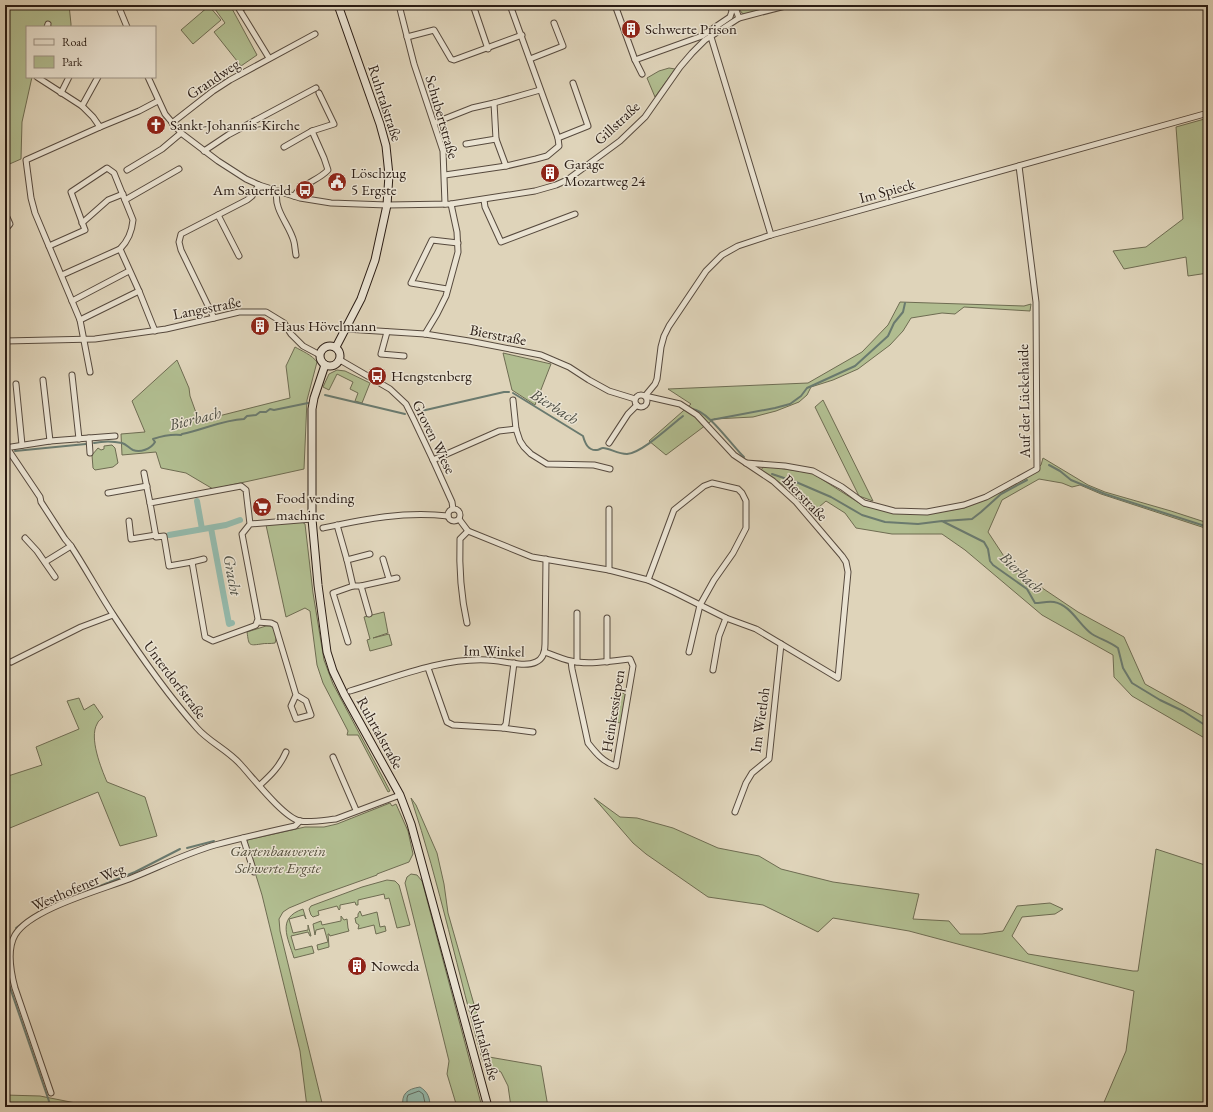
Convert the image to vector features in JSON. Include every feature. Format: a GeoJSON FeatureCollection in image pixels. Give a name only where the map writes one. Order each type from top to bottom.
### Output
{"type":"FeatureCollection","features":[{"type":"Feature","properties":{"kind":"main road","name":"Ruhrtalstraße"},"geometry":{"type":"LineString","coordinates":[[336,347],[361,299],[375,260],[387,205],[389,175],[386,146],[380,124],[338,5]]}},
{"type":"Feature","properties":{"kind":"main road"},"geometry":{"type":"LineString","coordinates":[[332,345],[336,347],[340,350],[340,360],[332,366],[325,365],[321,360],[320,354],[324,347],[332,345]]}},
{"type":"Feature","properties":{"kind":"main road","name":"Ruhrtalstraße"},"geometry":{"type":"LineString","coordinates":[[325,365],[314,398],[312,410],[312,519],[319,593],[327,652],[333,671],[364,732],[400,795],[411,824],[488,1107]]}},
{"type":"Feature","properties":{"kind":"street"},"geometry":{"type":"LineString","coordinates":[[118,5],[127,26]]}},
{"type":"Feature","properties":{"kind":"street"},"geometry":{"type":"LineString","coordinates":[[248,5],[239,9],[269,58]]}},
{"type":"Feature","properties":{"kind":"street","name":"Schubertstraße"},"geometry":{"type":"LineString","coordinates":[[399,5],[414,64],[443,151],[448,204],[458,243],[458,252],[447,290],[438,314],[425,334]]}},
{"type":"Feature","properties":{"kind":"street"},"geometry":{"type":"LineString","coordinates":[[473,5],[488,49]]}},
{"type":"Feature","properties":{"kind":"street"},"geometry":{"type":"LineString","coordinates":[[445,175],[506,166],[543,158],[559,146],[558,138],[510,5]]}},
{"type":"Feature","properties":{"kind":"street"},"geometry":{"type":"LineString","coordinates":[[615,5],[635,60],[642,74]]}},
{"type":"Feature","properties":{"kind":"street"},"geometry":{"type":"LineString","coordinates":[[635,60],[702,36],[730,17],[732,11],[730,5]]}},
{"type":"Feature","properties":{"kind":"street"},"geometry":{"type":"LineString","coordinates":[[734,5],[739,18]]}},
{"type":"Feature","properties":{"kind":"street","name":"Gillstraße"},"geometry":{"type":"LineString","coordinates":[[148,78],[158,101],[172,123],[181,133],[233,171],[259,185],[294,196],[331,203],[387,205],[448,204],[484,200],[535,191],[567,180],[620,141],[645,117],[692,52],[705,40],[712,37],[739,18],[790,5]]}},
{"type":"Feature","properties":{"kind":"street"},"geometry":{"type":"LineString","coordinates":[[530,59],[563,46],[554,23]]}},
{"type":"Feature","properties":{"kind":"street"},"geometry":{"type":"LineString","coordinates":[[407,37],[434,30],[451,59],[454,60],[522,36]]}},
{"type":"Feature","properties":{"kind":"street","name":"Grandweg"},"geometry":{"type":"LineString","coordinates":[[172,123],[213,91],[230,80],[315,34]]}},
{"type":"Feature","properties":{"kind":"street"},"geometry":{"type":"LineString","coordinates":[[712,37],[771,235]]}},
{"type":"Feature","properties":{"kind":"street"},"geometry":{"type":"LineString","coordinates":[[38,78],[82,106],[100,127]]}},
{"type":"Feature","properties":{"kind":"street"},"geometry":{"type":"LineString","coordinates":[[61,93],[68,78]]}},
{"type":"Feature","properties":{"kind":"street"},"geometry":{"type":"LineString","coordinates":[[82,106],[97,78]]}},
{"type":"Feature","properties":{"kind":"street"},"geometry":{"type":"LineString","coordinates":[[558,138],[588,126],[573,83]]}},
{"type":"Feature","properties":{"kind":"street"},"geometry":{"type":"LineString","coordinates":[[434,123],[472,108],[540,90]]}},
{"type":"Feature","properties":{"kind":"street"},"geometry":{"type":"LineString","coordinates":[[204,151],[228,136],[317,91],[334,124],[312,131],[284,147]]}},
{"type":"Feature","properties":{"kind":"street"},"geometry":{"type":"LineString","coordinates":[[90,372],[80,320],[33,205],[26,160],[158,101]]}},
{"type":"Feature","properties":{"kind":"street"},"geometry":{"type":"LineString","coordinates":[[494,103],[496,139],[506,166]]}},
{"type":"Feature","properties":{"kind":"street","name":"Im Spieck"},"geometry":{"type":"LineString","coordinates":[[645,396],[655,384],[657,379],[661,347],[669,326],[706,271],[722,255],[738,246],[771,235],[1208,113]]}},
{"type":"Feature","properties":{"kind":"street"},"geometry":{"type":"LineString","coordinates":[[294,196],[300,188],[324,174],[328,170],[312,131]]}},
{"type":"Feature","properties":{"kind":"street"},"geometry":{"type":"LineString","coordinates":[[127,170],[162,149],[181,133]]}},
{"type":"Feature","properties":{"kind":"street"},"geometry":{"type":"LineString","coordinates":[[466,144],[496,139]]}},
{"type":"Feature","properties":{"kind":"street","name":"Auf der Lückehaide"},"geometry":{"type":"LineString","coordinates":[[745,463],[785,466],[813,471],[864,503],[894,511],[928,512],[964,505],[978,500],[1013,483],[1037,469],[1036,302],[1019,166]]}},
{"type":"Feature","properties":{"kind":"street"},"geometry":{"type":"LineString","coordinates":[[49,246],[85,230],[71,192],[107,168],[114,173],[133,220],[132,228],[125,244],[120,249],[62,275]]}},
{"type":"Feature","properties":{"kind":"street"},"geometry":{"type":"LineString","coordinates":[[125,200],[179,169]]}},
{"type":"Feature","properties":{"kind":"street"},"geometry":{"type":"LineString","coordinates":[[214,318],[178,242],[181,234],[252,196],[259,185]]}},
{"type":"Feature","properties":{"kind":"street"},"geometry":{"type":"LineString","coordinates":[[277,191],[277,204],[294,241],[296,255]]}},
{"type":"Feature","properties":{"kind":"street"},"geometry":{"type":"LineString","coordinates":[[82,223],[108,200],[123,194]]}},
{"type":"Feature","properties":{"kind":"street"},"geometry":{"type":"LineString","coordinates":[[484,200],[485,207],[502,242],[575,214]]}},
{"type":"Feature","properties":{"kind":"street"},"geometry":{"type":"LineString","coordinates":[[5,213],[10,224],[6,230]]}},
{"type":"Feature","properties":{"kind":"street"},"geometry":{"type":"LineString","coordinates":[[218,215],[238,256]]}},
{"type":"Feature","properties":{"kind":"street"},"geometry":{"type":"LineString","coordinates":[[447,290],[411,283],[432,240],[458,243]]}},
{"type":"Feature","properties":{"kind":"street"},"geometry":{"type":"LineString","coordinates":[[120,249],[139,290],[155,331]]}},
{"type":"Feature","properties":{"kind":"street"},"geometry":{"type":"LineString","coordinates":[[72,301],[129,271]]}},
{"type":"Feature","properties":{"kind":"street"},"geometry":{"type":"LineString","coordinates":[[80,320],[139,290]]}},
{"type":"Feature","properties":{"kind":"street","name":"Langestraße"},"geometry":{"type":"LineString","coordinates":[[5,341],[83,339],[155,331],[238,312],[266,312],[284,323],[291,334],[303,346],[320,354]]}},
{"type":"Feature","properties":{"kind":"street","name":"Bierstraße"},"geometry":{"type":"LineString","coordinates":[[346,329],[425,334],[469,341],[540,356],[569,367],[589,380],[636,402]]}},
{"type":"Feature","properties":{"kind":"street"},"geometry":{"type":"LineString","coordinates":[[387,332],[382,354],[404,356]]}},
{"type":"Feature","properties":{"kind":"street","name":"Groven Wiese"},"geometry":{"type":"LineString","coordinates":[[340,360],[387,387],[401,398],[410,412],[433,460],[452,502],[453,509],[459,511],[459,519]]}},
{"type":"Feature","properties":{"kind":"street"},"geometry":{"type":"LineString","coordinates":[[72,375],[78,439]]}},
{"type":"Feature","properties":{"kind":"street"},"geometry":{"type":"LineString","coordinates":[[43,380],[50,441]]}},
{"type":"Feature","properties":{"kind":"street"},"geometry":{"type":"LineString","coordinates":[[16,384],[22,445]]}},
{"type":"Feature","properties":{"kind":"street"},"geometry":{"type":"LineString","coordinates":[[609,443],[639,395],[645,396],[647,402],[641,407],[636,402]]}},
{"type":"Feature","properties":{"kind":"street","name":"Bierstraße"},"geometry":{"type":"LineString","coordinates":[[645,396],[680,404],[697,415],[734,456],[772,481],[796,502],[846,562],[848,572],[838,678],[781,644]]}},
{"type":"Feature","properties":{"kind":"street"},"geometry":{"type":"LineString","coordinates":[[513,400],[516,429],[520,441],[532,454],[547,464],[594,465],[610,470]]}},
{"type":"Feature","properties":{"kind":"street"},"geometry":{"type":"LineString","coordinates":[[433,460],[499,431],[516,429]]}},
{"type":"Feature","properties":{"kind":"street"},"geometry":{"type":"LineString","coordinates":[[6,446],[115,436]]}},
{"type":"Feature","properties":{"kind":"street"},"geometry":{"type":"LineString","coordinates":[[89,439],[90,453]]}},
{"type":"Feature","properties":{"kind":"street","name":"Unterdorfstraße"},"geometry":{"type":"LineString","coordinates":[[6,446],[40,497],[41,502],[71,546],[113,615],[194,726],[235,758],[281,809],[292,818],[300,821]]}},
{"type":"Feature","properties":{"kind":"street"},"geometry":{"type":"LineString","coordinates":[[144,472],[156,535]]}},
{"type":"Feature","properties":{"kind":"street"},"geometry":{"type":"LineString","coordinates":[[648,580],[674,510],[704,486],[712,483],[738,490],[746,501],[746,528],[734,553],[714,580],[700,605],[689,652]]}},
{"type":"Feature","properties":{"kind":"street"},"geometry":{"type":"LineString","coordinates":[[108,493],[147,486]]}},
{"type":"Feature","properties":{"kind":"street"},"geometry":{"type":"LineString","coordinates":[[150,503],[241,486],[246,490],[250,524],[242,534],[258,619],[254,626],[213,642],[205,638],[192,562]]}},
{"type":"Feature","properties":{"kind":"street"},"geometry":{"type":"LineString","coordinates":[[448,516],[449,511],[453,509]]}},
{"type":"Feature","properties":{"kind":"street"},"geometry":{"type":"LineString","coordinates":[[609,509],[609,570]]}},
{"type":"Feature","properties":{"kind":"street"},"geometry":{"type":"LineString","coordinates":[[323,528],[386,516],[426,514],[448,516]]}},
{"type":"Feature","properties":{"kind":"street"},"geometry":{"type":"LineString","coordinates":[[448,516],[451,521],[457,521],[459,519],[468,531],[532,557],[609,570],[648,580],[726,618],[756,629],[781,644]]}},
{"type":"Feature","properties":{"kind":"street"},"geometry":{"type":"LineString","coordinates":[[250,524],[312,519]]}},
{"type":"Feature","properties":{"kind":"street"},"geometry":{"type":"LineString","coordinates":[[129,521],[132,539],[156,535],[156,537],[164,536],[169,566],[204,559]]}},
{"type":"Feature","properties":{"kind":"street"},"geometry":{"type":"LineString","coordinates":[[337,525],[347,560],[352,586]]}},
{"type":"Feature","properties":{"kind":"street"},"geometry":{"type":"LineString","coordinates":[[467,624],[459,563],[460,539],[468,531]]}},
{"type":"Feature","properties":{"kind":"street"},"geometry":{"type":"LineString","coordinates":[[25,538],[37,551],[55,577]]}},
{"type":"Feature","properties":{"kind":"street"},"geometry":{"type":"LineString","coordinates":[[45,562],[71,546]]}},
{"type":"Feature","properties":{"kind":"street"},"geometry":{"type":"LineString","coordinates":[[347,560],[370,554]]}},
{"type":"Feature","properties":{"kind":"street"},"geometry":{"type":"LineString","coordinates":[[383,559],[389,579]]}},
{"type":"Feature","properties":{"kind":"street","name":"Im Winkel"},"geometry":{"type":"LineString","coordinates":[[350,691],[446,663],[486,660],[529,664],[536,662],[541,658],[544,652],[546,559]]}},
{"type":"Feature","properties":{"kind":"street"},"geometry":{"type":"LineString","coordinates":[[348,642],[334,593],[352,586],[362,586],[397,578]]}},
{"type":"Feature","properties":{"kind":"street"},"geometry":{"type":"LineString","coordinates":[[362,586],[369,614]]}},
{"type":"Feature","properties":{"kind":"street"},"geometry":{"type":"LineString","coordinates":[[577,613],[577,662]]}},
{"type":"Feature","properties":{"kind":"street"},"geometry":{"type":"LineString","coordinates":[[11,662],[81,627],[113,615]]}},
{"type":"Feature","properties":{"kind":"street"},"geometry":{"type":"LineString","coordinates":[[544,652],[577,662],[607,662],[607,618]]}},
{"type":"Feature","properties":{"kind":"street"},"geometry":{"type":"LineString","coordinates":[[713,670],[719,636],[726,618]]}},
{"type":"Feature","properties":{"kind":"street"},"geometry":{"type":"LineString","coordinates":[[257,622],[271,622],[275,625],[296,695],[291,706],[296,719],[310,715],[306,701],[296,695]]}},
{"type":"Feature","properties":{"kind":"street","name":"Im Wietloh"},"geometry":{"type":"LineString","coordinates":[[735,812],[746,783],[752,773],[769,759],[781,644]]}},
{"type":"Feature","properties":{"kind":"street","name":"Heinkessiepen"},"geometry":{"type":"LineString","coordinates":[[571,661],[588,743],[607,764],[616,766],[633,666],[630,659],[607,662]]}},
{"type":"Feature","properties":{"kind":"street"},"geometry":{"type":"LineString","coordinates":[[503,728],[506,724],[514,663]]}},
{"type":"Feature","properties":{"kind":"street"},"geometry":{"type":"LineString","coordinates":[[428,668],[447,722],[453,725],[503,728],[532,732]]}},
{"type":"Feature","properties":{"kind":"street"},"geometry":{"type":"LineString","coordinates":[[260,785],[274,772],[281,763],[286,752]]}},
{"type":"Feature","properties":{"kind":"street"},"geometry":{"type":"LineString","coordinates":[[333,757],[356,810]]}},
{"type":"Feature","properties":{"kind":"street"},"geometry":{"type":"LineString","coordinates":[[300,821],[336,819],[356,810],[400,795]]}},
{"type":"Feature","properties":{"kind":"street","name":"Westhofener Weg"},"geometry":{"type":"LineString","coordinates":[[51,1093],[15,988],[11,971],[11,955],[15,934],[29,921],[79,896],[132,878],[214,845],[295,826],[300,821]]}},
{"type":"Feature","properties":{"kind":"street"},"geometry":{"type":"LineString","coordinates":[[243,838],[254,872]]}},
{"type":"Feature","properties":{"kind":"green space"},"geometry":{"type":"Polygon","coordinates":[[[5,5],[69,5],[71,26],[52,26],[47,22],[45,26],[26,26],[26,78],[32,78],[22,122],[21,159],[5,166],[5,5]]]}},
{"type":"Feature","properties":{"kind":"green space"},"geometry":{"type":"Polygon","coordinates":[[[212,5],[230,5],[257,55],[241,66],[214,32],[225,23],[212,5]]]}},
{"type":"Feature","properties":{"kind":"green space"},"geometry":{"type":"Polygon","coordinates":[[[738,5],[761,5],[763,11],[745,15],[741,12],[738,5]]]}},
{"type":"Feature","properties":{"kind":"green space"},"geometry":{"type":"Polygon","coordinates":[[[209,6],[221,20],[193,44],[181,30],[209,6]]]}},
{"type":"Feature","properties":{"kind":"green space"},"geometry":{"type":"Polygon","coordinates":[[[669,68],[675,69],[655,97],[647,78],[659,71],[669,68]]]}},
{"type":"Feature","properties":{"kind":"green space"},"geometry":{"type":"Polygon","coordinates":[[[1208,118],[1208,273],[1188,276],[1186,257],[1124,269],[1113,251],[1146,247],[1183,219],[1176,127],[1208,118]]]}},
{"type":"Feature","properties":{"kind":"green space"},"geometry":{"type":"Polygon","coordinates":[[[900,302],[1024,306],[1031,304],[1030,311],[964,307],[955,314],[942,313],[911,318],[903,331],[890,345],[858,369],[833,380],[811,387],[807,395],[799,402],[776,411],[753,417],[714,419],[666,455],[649,441],[691,404],[668,389],[808,383],[862,352],[888,325],[900,302]]]}},
{"type":"Feature","properties":{"kind":"green space"},"geometry":{"type":"Polygon","coordinates":[[[295,347],[310,355],[317,362],[307,400],[304,469],[213,489],[186,473],[161,468],[156,452],[122,455],[121,434],[145,432],[132,401],[177,360],[189,388],[190,396],[199,421],[290,398],[286,366],[295,347]]]}},
{"type":"Feature","properties":{"kind":"green space"},"geometry":{"type":"Polygon","coordinates":[[[503,353],[551,364],[535,405],[512,390],[503,353]]]}},
{"type":"Feature","properties":{"kind":"green space"},"geometry":{"type":"Polygon","coordinates":[[[337,370],[345,371],[370,383],[362,403],[355,401],[358,393],[350,389],[353,382],[337,374],[329,390],[323,387],[329,374],[337,370]]]}},
{"type":"Feature","properties":{"kind":"green space"},"geometry":{"type":"Polygon","coordinates":[[[823,400],[873,501],[859,496],[815,407],[823,400]]]}},
{"type":"Feature","properties":{"kind":"green space"},"geometry":{"type":"Polygon","coordinates":[[[112,445],[115,448],[118,463],[113,467],[95,470],[93,468],[92,455],[98,448],[101,450],[104,449],[104,446],[112,445]]]}},
{"type":"Feature","properties":{"kind":"green space"},"geometry":{"type":"Polygon","coordinates":[[[1043,458],[1088,485],[1105,492],[1208,523],[1208,529],[1101,494],[1080,485],[1072,487],[1062,483],[1039,479],[1002,500],[988,532],[1011,567],[1078,612],[1124,637],[1145,684],[1208,719],[1208,740],[1132,696],[1114,677],[1113,655],[1042,615],[965,550],[942,534],[892,534],[856,528],[845,513],[826,501],[812,513],[789,489],[761,470],[764,466],[812,473],[864,506],[894,512],[927,514],[964,508],[992,496],[1031,474],[1041,465],[1043,458]]]}},
{"type":"Feature","properties":{"kind":"green space"},"geometry":{"type":"Polygon","coordinates":[[[302,522],[305,524],[313,593],[324,660],[333,684],[390,791],[388,792],[358,735],[347,735],[348,731],[323,683],[317,665],[310,611],[305,608],[286,617],[266,525],[302,522]]]}},
{"type":"Feature","properties":{"kind":"green space"},"geometry":{"type":"Polygon","coordinates":[[[384,612],[388,633],[373,638],[389,634],[392,645],[370,651],[367,640],[370,639],[364,617],[384,612]]]}},
{"type":"Feature","properties":{"kind":"green space"},"geometry":{"type":"Polygon","coordinates":[[[266,626],[271,626],[274,630],[276,636],[275,643],[251,645],[248,640],[247,632],[266,626]]]}},
{"type":"Feature","properties":{"kind":"green space"},"geometry":{"type":"Polygon","coordinates":[[[617,692],[626,694],[622,723],[612,722],[617,692]]]}},
{"type":"Feature","properties":{"kind":"green space"},"geometry":{"type":"Polygon","coordinates":[[[79,698],[84,710],[94,704],[103,717],[97,723],[94,737],[97,753],[107,782],[145,797],[157,836],[120,846],[98,792],[5,830],[5,777],[42,765],[36,747],[79,729],[67,701],[79,698]]]}},
{"type":"Feature","properties":{"kind":"green space"},"geometry":{"type":"Polygon","coordinates":[[[411,798],[416,805],[437,853],[444,884],[448,913],[489,1057],[541,1066],[548,1107],[511,1107],[508,1086],[501,1072],[483,1062],[431,864],[411,798]]]}},
{"type":"Feature","properties":{"kind":"green space"},"geometry":{"type":"Polygon","coordinates":[[[594,798],[620,817],[637,818],[673,828],[718,848],[759,856],[781,869],[833,882],[919,894],[913,919],[949,921],[960,934],[982,934],[1003,931],[1017,906],[1050,903],[1063,909],[1055,914],[1022,917],[1012,936],[1028,954],[1133,971],[1138,971],[1156,849],[1208,866],[1208,1107],[1102,1107],[1126,1051],[1134,991],[909,931],[833,918],[818,932],[763,905],[708,897],[646,854],[633,843],[594,798]]]}},
{"type":"Feature","properties":{"kind":"green space","name":"Gartenbauverein Schwerte Ergste"},"geometry":{"type":"Polygon","coordinates":[[[390,803],[392,806],[396,804],[408,831],[413,854],[409,862],[289,908],[283,912],[279,919],[280,931],[323,1107],[307,1107],[300,1051],[262,895],[246,843],[247,840],[305,827],[324,827],[337,824],[390,803]]]}},
{"type":"Feature","properties":{"kind":"green space"},"geometry":{"type":"Polygon","coordinates":[[[411,874],[417,875],[422,881],[482,1107],[457,1107],[447,1074],[449,1061],[405,883],[407,877],[411,874]]]}},
{"type":"Feature","properties":{"kind":"green space"},"geometry":{"type":"Polygon","coordinates":[[[387,880],[395,881],[399,885],[410,925],[397,928],[389,898],[385,899],[384,894],[358,900],[358,905],[356,905],[355,902],[340,905],[339,910],[337,906],[318,911],[319,915],[313,917],[311,915],[309,909],[311,906],[362,887],[387,880]]]}},
{"type":"Feature","properties":{"kind":"green space"},"geometry":{"type":"Polygon","coordinates":[[[303,909],[306,919],[304,915],[289,919],[293,933],[308,930],[308,925],[311,936],[308,932],[291,936],[295,950],[312,946],[314,953],[294,958],[287,936],[287,923],[289,918],[303,909]]]}},
{"type":"Feature","properties":{"kind":"green space"},"geometry":{"type":"Polygon","coordinates":[[[360,911],[362,916],[377,912],[380,927],[385,926],[386,931],[376,934],[374,925],[358,929],[359,925],[356,923],[355,918],[358,917],[360,911]]]}},
{"type":"Feature","properties":{"kind":"green space"},"geometry":{"type":"Polygon","coordinates":[[[341,916],[344,920],[347,919],[349,931],[330,936],[328,934],[329,947],[318,950],[317,945],[328,942],[324,928],[316,930],[315,935],[313,924],[321,921],[322,925],[341,921],[341,916]]]}},
{"type":"Feature","properties":{"kind":"green space"},"geometry":{"type":"Polygon","coordinates":[[[5,1095],[40,1096],[96,1107],[5,1107],[5,1095]]]}},
{"type":"Feature","properties":{"kind":"water"},"geometry":{"type":"Polygon","coordinates":[[[420,1087],[428,1096],[430,1107],[403,1107],[404,1095],[412,1089],[420,1087]]]}},
{"type":"Feature","properties":{"kind":"waterway"},"geometry":{"type":"LineString","coordinates":[[711,420],[790,404],[801,396],[807,388],[855,366],[888,336],[894,323],[903,312],[905,303]]}},
{"type":"Feature","properties":{"kind":"waterway","name":"Bierbach"},"geometry":{"type":"LineString","coordinates":[[417,412],[509,392]]}},
{"type":"Feature","properties":{"kind":"waterway","name":"Bierbach"},"geometry":{"type":"LineString","coordinates":[[513,393],[583,436],[589,448],[594,450],[603,448],[623,454],[633,452],[648,444],[683,416]]}},
{"type":"Feature","properties":{"kind":"waterway","name":"Bierbach"},"geometry":{"type":"LineString","coordinates":[[325,395],[405,414]]}},
{"type":"Feature","properties":{"kind":"waterway","name":"Bierbach"},"geometry":{"type":"LineString","coordinates":[[94,443],[119,442],[125,444],[133,450],[142,451],[151,447],[155,442],[153,439],[156,438],[170,435],[181,435],[220,423],[244,419],[247,416],[256,415],[260,412],[266,412],[270,409],[274,410],[308,403]]}},
{"type":"Feature","properties":{"kind":"waterway","name":"Bierbach"},"geometry":{"type":"LineString","coordinates":[[692,409],[705,415],[720,429],[744,457]]}},
{"type":"Feature","properties":{"kind":"waterway","name":"Bierbach"},"geometry":{"type":"LineString","coordinates":[[15,451],[86,444]]}},
{"type":"Feature","properties":{"kind":"waterway"},"geometry":{"type":"LineString","coordinates":[[1049,465],[1060,471],[1071,480],[1105,494],[1208,527]]}},
{"type":"Feature","properties":{"kind":"waterway","name":"Bierbach"},"geometry":{"type":"LineString","coordinates":[[772,474],[796,482],[831,497],[862,515],[885,522],[918,524],[942,521],[984,542],[988,549],[990,561],[993,565],[1027,589],[1035,603],[1054,602],[1065,607],[1092,634],[1118,648],[1123,668],[1132,683],[1160,700],[1183,711],[1208,727]]}},
{"type":"Feature","properties":{"kind":"waterway"},"geometry":{"type":"LineString","coordinates":[[944,521],[972,519],[1001,494],[1027,480]]}},
{"type":"Feature","properties":{"kind":"waterway","name":"Gracht"},"geometry":{"type":"LineString","coordinates":[[197,501],[202,529]]}},
{"type":"Feature","properties":{"kind":"waterway","name":"Gracht"},"geometry":{"type":"LineString","coordinates":[[169,535],[226,525],[240,520]]}},
{"type":"Feature","properties":{"kind":"waterway","name":"Gracht"},"geometry":{"type":"LineString","coordinates":[[211,528],[229,624],[232,623]]}},
{"type":"Feature","properties":{"kind":"waterway"},"geometry":{"type":"LineString","coordinates":[[187,848],[214,841]]}},
{"type":"Feature","properties":{"kind":"waterway"},"geometry":{"type":"LineString","coordinates":[[70,898],[135,872],[180,849]]}},
{"type":"Feature","properties":{"kind":"waterway"},"geometry":{"type":"LineString","coordinates":[[16,928],[27,920]]}},
{"type":"Feature","properties":{"kind":"waterway"},"geometry":{"type":"LineString","coordinates":[[5,961],[8,940]]}},
{"type":"Feature","properties":{"kind":"waterway"},"geometry":{"type":"LineString","coordinates":[[5,973],[51,1107]]}},
{"type":"Feature","properties":{"kind":"place","name":"Schwerte Prison"},"geometry":{"type":"Point","coordinates":[631,29]}},
{"type":"Feature","properties":{"kind":"place","name":"Sankt-Johannis-Kirche"},"geometry":{"type":"Point","coordinates":[156,125]}},
{"type":"Feature","properties":{"kind":"place","name":"Garage Mozartweg 24"},"geometry":{"type":"Point","coordinates":[550,173]}},
{"type":"Feature","properties":{"kind":"place","name":"Löschzug 5 Ergste"},"geometry":{"type":"Point","coordinates":[337,182]}},
{"type":"Feature","properties":{"kind":"place","name":"Am Sauerfeld"},"geometry":{"type":"Point","coordinates":[305,190]}},
{"type":"Feature","properties":{"kind":"place","name":"Haus Hövelmann"},"geometry":{"type":"Point","coordinates":[260,326]}},
{"type":"Feature","properties":{"kind":"place","name":"Hengstenberg"},"geometry":{"type":"Point","coordinates":[377,376]}},
{"type":"Feature","properties":{"kind":"place","name":"Food vending machine"},"geometry":{"type":"Point","coordinates":[262,507]}},
{"type":"Feature","properties":{"kind":"place","name":"Noweda"},"geometry":{"type":"Point","coordinates":[357,966]}}]}
